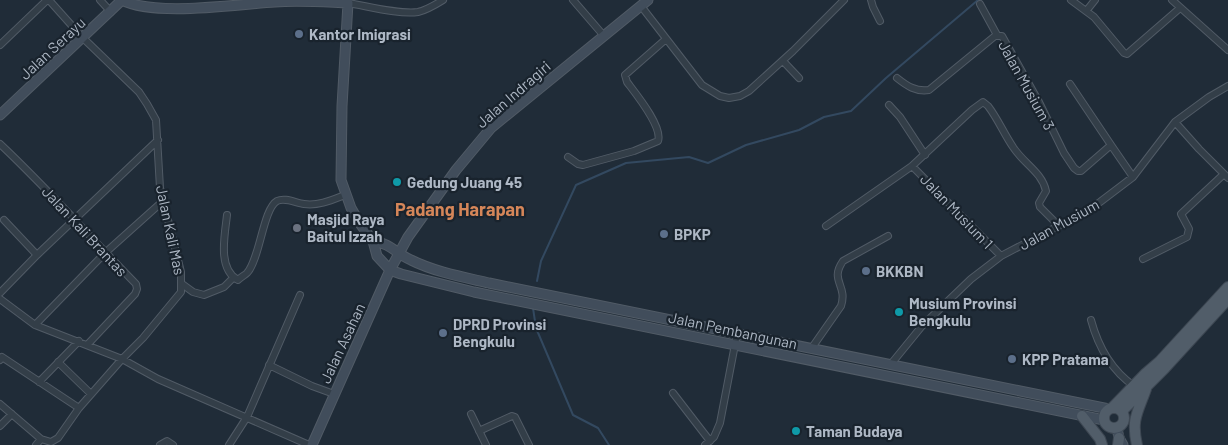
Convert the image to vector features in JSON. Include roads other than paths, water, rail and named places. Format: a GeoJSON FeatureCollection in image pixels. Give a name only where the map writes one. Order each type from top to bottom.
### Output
{"type":"FeatureCollection","features":[{"type":"Feature","properties":{"kind":"main road","name":"Jalan Serayu"},"geometry":{"type":"LineString","coordinates":[[0,115],[82,36],[112,12],[122,0]]}},
{"type":"Feature","properties":{"kind":"main road"},"geometry":{"type":"LineString","coordinates":[[122,0],[136,6],[167,8],[213,7],[293,1],[348,3],[341,180],[346,195],[361,225],[373,241],[377,256],[390,270]]}},
{"type":"Feature","properties":{"kind":"main road","name":"Jalan Indragiri"},"geometry":{"type":"LineString","coordinates":[[399,253],[430,205],[491,128],[644,3]]}},
{"type":"Feature","properties":{"kind":"main road","name":"Jalan Pembangunan"},"geometry":{"type":"LineString","coordinates":[[373,241],[386,243],[410,260],[456,275],[737,334],[1114,409]]}},
{"type":"Feature","properties":{"kind":"main road","name":"Jalan Asahan"},"geometry":{"type":"LineString","coordinates":[[310,445],[399,253]]}},
{"type":"Feature","properties":{"kind":"main road","name":"Jalan Pembangunan"},"geometry":{"type":"LineString","coordinates":[[390,270],[474,292],[1104,420]]}},
{"type":"Feature","properties":{"kind":"main road"},"geometry":{"type":"LineString","coordinates":[[1114,409],[1228,287]]}},
{"type":"Feature","properties":{"kind":"main road"},"geometry":{"type":"LineString","coordinates":[[1119,439],[1108,427],[1104,420],[1104,414],[1148,385],[1228,298]]}},
{"type":"Feature","properties":{"kind":"main road"},"geometry":{"type":"LineString","coordinates":[[582,313],[583,302]]}},
{"type":"Feature","properties":{"kind":"main road"},"geometry":{"type":"LineString","coordinates":[[884,376],[891,364]]}},
{"type":"Feature","properties":{"kind":"main road"},"geometry":{"type":"LineString","coordinates":[[1137,445],[1134,420],[1148,385]]}},
{"type":"Feature","properties":{"kind":"main road"},"geometry":{"type":"LineString","coordinates":[[1114,409],[1124,416],[1119,439]]}},
{"type":"Feature","properties":{"kind":"main road"},"geometry":{"type":"LineString","coordinates":[[1082,416],[1100,439],[1102,445]]}},
{"type":"Feature","properties":{"kind":"street","name":"Jalan Kali Mas"},"geometry":{"type":"LineString","coordinates":[[41,439],[51,442],[58,438],[79,408],[177,298],[181,292],[182,284],[177,248],[165,214],[160,188],[156,120],[139,92],[48,0]]}},
{"type":"Feature","properties":{"kind":"street"},"geometry":{"type":"LineString","coordinates":[[0,45],[48,0]]}},
{"type":"Feature","properties":{"kind":"street"},"geometry":{"type":"LineString","coordinates":[[100,0],[112,12]]}},
{"type":"Feature","properties":{"kind":"street"},"geometry":{"type":"LineString","coordinates":[[348,3],[406,12],[420,12],[443,0]]}},
{"type":"Feature","properties":{"kind":"street"},"geometry":{"type":"LineString","coordinates":[[574,0],[604,36]]}},
{"type":"Feature","properties":{"kind":"street"},"geometry":{"type":"LineString","coordinates":[[644,3],[666,38],[702,85],[720,96],[729,98],[740,96],[749,91],[844,0]]}},
{"type":"Feature","properties":{"kind":"street"},"geometry":{"type":"LineString","coordinates":[[871,0],[880,21]]}},
{"type":"Feature","properties":{"kind":"street"},"geometry":{"type":"LineString","coordinates":[[1071,0],[1087,10],[1124,53],[1127,54],[1180,8]]}},
{"type":"Feature","properties":{"kind":"street"},"geometry":{"type":"LineString","coordinates":[[1087,10],[1095,0]]}},
{"type":"Feature","properties":{"kind":"street"},"geometry":{"type":"LineString","coordinates":[[1172,0],[1228,50]]}},
{"type":"Feature","properties":{"kind":"street"},"geometry":{"type":"LineString","coordinates":[[980,4],[997,35]]}},
{"type":"Feature","properties":{"kind":"street","name":"Jalan Musium 3"},"geometry":{"type":"LineString","coordinates":[[897,78],[917,90],[929,90],[997,35],[1002,36],[1064,153],[1074,168],[1078,172],[1081,171],[1110,144]]}},
{"type":"Feature","properties":{"kind":"street"},"geometry":{"type":"LineString","coordinates":[[568,157],[578,164],[586,164],[634,152],[658,141],[659,134],[652,119],[627,82],[625,75],[666,38]]}},
{"type":"Feature","properties":{"kind":"street"},"geometry":{"type":"LineString","coordinates":[[783,60],[799,78]]}},
{"type":"Feature","properties":{"kind":"street"},"geometry":{"type":"LineString","coordinates":[[1070,84],[1133,176]]}},
{"type":"Feature","properties":{"kind":"street","name":"Jalan Musium"},"geometry":{"type":"LineString","coordinates":[[891,364],[922,326],[954,295],[1001,256],[1087,211],[1133,176],[1174,122],[1209,96],[1228,86]]}},
{"type":"Feature","properties":{"kind":"street"},"geometry":{"type":"LineString","coordinates":[[826,226],[912,166],[982,102],[993,112],[1013,148],[1034,170],[1044,185],[1046,191],[1040,201],[1040,207],[1059,226]]}},
{"type":"Feature","properties":{"kind":"street"},"geometry":{"type":"LineString","coordinates":[[888,105],[900,117],[925,155]]}},
{"type":"Feature","properties":{"kind":"street"},"geometry":{"type":"LineString","coordinates":[[1143,259],[1187,237],[1189,229],[1181,214],[1226,176],[1174,122]]}},
{"type":"Feature","properties":{"kind":"street"},"geometry":{"type":"LineString","coordinates":[[0,293],[37,255],[158,140]]}},
{"type":"Feature","properties":{"kind":"street","name":"Jalan Kali Brantas"},"geometry":{"type":"LineString","coordinates":[[0,144],[35,177],[136,284],[135,294],[88,344]]}},
{"type":"Feature","properties":{"kind":"street","name":"Jalan Musium 1"},"geometry":{"type":"LineString","coordinates":[[912,166],[1001,256]]}},
{"type":"Feature","properties":{"kind":"street"},"geometry":{"type":"LineString","coordinates":[[227,215],[224,261],[238,280],[248,272],[253,263],[269,213],[277,201],[315,204],[325,203],[346,195]]}},
{"type":"Feature","properties":{"kind":"street"},"geometry":{"type":"LineString","coordinates":[[35,325],[105,252],[163,201]]}},
{"type":"Feature","properties":{"kind":"street"},"geometry":{"type":"LineString","coordinates":[[4,220],[37,255]]}},
{"type":"Feature","properties":{"kind":"street"},"geometry":{"type":"LineString","coordinates":[[811,349],[843,301],[844,295],[837,277],[838,268],[843,261],[888,236]]}},
{"type":"Feature","properties":{"kind":"street"},"geometry":{"type":"LineString","coordinates":[[182,284],[193,292],[204,295],[224,287],[234,277]]}},
{"type":"Feature","properties":{"kind":"street"},"geometry":{"type":"LineString","coordinates":[[229,445],[247,417],[300,296]]}},
{"type":"Feature","properties":{"kind":"street"},"geometry":{"type":"LineString","coordinates":[[0,299],[35,325],[88,344],[122,359],[158,379],[310,445]]}},
{"type":"Feature","properties":{"kind":"street"},"geometry":{"type":"LineString","coordinates":[[1091,320],[1099,344],[1117,372],[1134,386]]}},
{"type":"Feature","properties":{"kind":"street"},"geometry":{"type":"LineString","coordinates":[[673,393],[708,443],[718,430],[723,414],[737,334]]}},
{"type":"Feature","properties":{"kind":"street"},"geometry":{"type":"LineString","coordinates":[[39,382],[79,341]]}},
{"type":"Feature","properties":{"kind":"street"},"geometry":{"type":"LineString","coordinates":[[1,358],[79,408]]}},
{"type":"Feature","properties":{"kind":"street"},"geometry":{"type":"LineString","coordinates":[[58,362],[91,394]]}},
{"type":"Feature","properties":{"kind":"street"},"geometry":{"type":"LineString","coordinates":[[269,365],[312,386],[334,394]]}},
{"type":"Feature","properties":{"kind":"street"},"geometry":{"type":"LineString","coordinates":[[0,404],[41,439],[36,445]]}},
{"type":"Feature","properties":{"kind":"street"},"geometry":{"type":"LineString","coordinates":[[0,426],[12,414]]}},
{"type":"Feature","properties":{"kind":"street"},"geometry":{"type":"LineString","coordinates":[[470,414],[486,445]]}},
{"type":"Feature","properties":{"kind":"street"},"geometry":{"type":"LineString","coordinates":[[479,430],[512,416],[515,417],[529,445]]}},
{"type":"Feature","properties":{"kind":"street"},"geometry":{"type":"LineString","coordinates":[[160,445],[167,442],[173,445]]}},
{"type":"Feature","properties":{"kind":"waterway"},"geometry":{"type":"LineString","coordinates":[[537,281],[541,261],[576,185],[626,163],[689,157],[708,163],[746,145],[799,130],[824,117],[851,111],[886,78],[978,0]]}},
{"type":"Feature","properties":{"kind":"waterway"},"geometry":{"type":"LineString","coordinates":[[533,308],[536,328],[573,415],[598,428],[609,445]]}},
{"type":"Feature","properties":{"kind":"place","name":"Kantor Imigrasi"},"geometry":{"type":"Point","coordinates":[299,34]}},
{"type":"Feature","properties":{"kind":"place","name":"Gedung Juang 45"},"geometry":{"type":"Point","coordinates":[397,182]}},
{"type":"Feature","properties":{"kind":"place","name":"Masjid Raya Baitul Izzah"},"geometry":{"type":"Point","coordinates":[297,228]}},
{"type":"Feature","properties":{"kind":"place","name":"BPKP"},"geometry":{"type":"Point","coordinates":[664,234]}},
{"type":"Feature","properties":{"kind":"place","name":"BKKBN"},"geometry":{"type":"Point","coordinates":[866,271]}},
{"type":"Feature","properties":{"kind":"place","name":"Musium Provinsi Bengkulu"},"geometry":{"type":"Point","coordinates":[899,312]}},
{"type":"Feature","properties":{"kind":"place","name":"DPRD Provinsi Bengkulu"},"geometry":{"type":"Point","coordinates":[443,333]}},
{"type":"Feature","properties":{"kind":"place","name":"KPP Pratama"},"geometry":{"type":"Point","coordinates":[1012,359]}},
{"type":"Feature","properties":{"kind":"place","name":"Taman Budaya"},"geometry":{"type":"Point","coordinates":[796,431]}},
{"type":"Feature","properties":{"kind":"district","name":"Padang Harapan"},"geometry":{"type":"Point","coordinates":[460,209]}}]}
